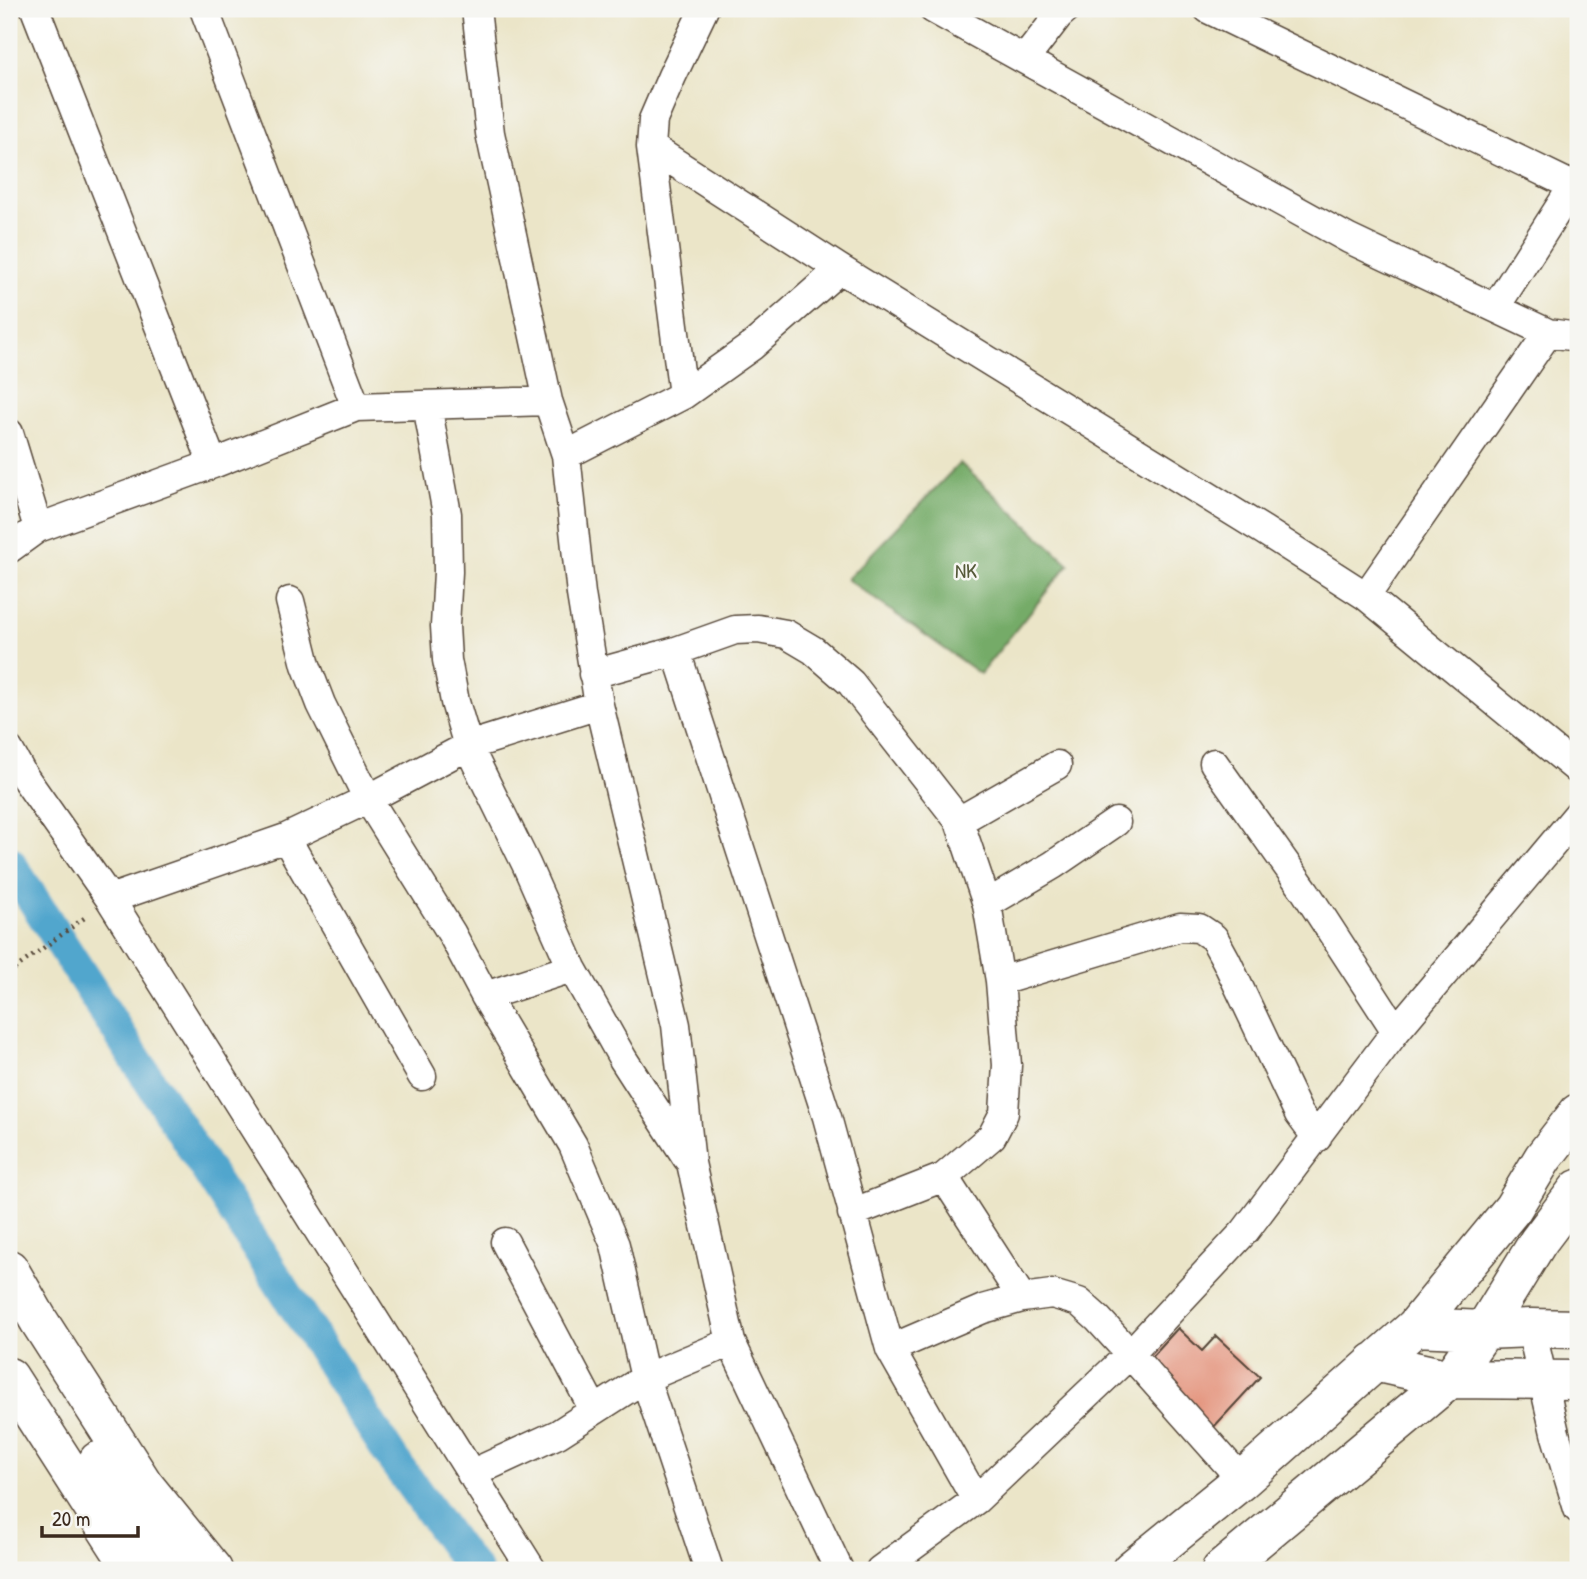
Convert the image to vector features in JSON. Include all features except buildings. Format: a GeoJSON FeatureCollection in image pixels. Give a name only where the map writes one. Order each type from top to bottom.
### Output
{"type":"FeatureCollection","features":[{"type":"Feature","properties":{"kind":"street"},"geometry":{"type":"LineString","coordinates":[[35,9],[213,464]]}},
{"type":"Feature","properties":{"kind":"street"},"geometry":{"type":"LineString","coordinates":[[204,9],[356,407]]}},
{"type":"Feature","properties":{"kind":"street"},"geometry":{"type":"LineString","coordinates":[[476,9],[490,133],[548,401],[566,455],[581,594],[593,674],[676,1025],[691,1163],[731,1342],[839,1570]]}},
{"type":"Feature","properties":{"kind":"street"},"geometry":{"type":"LineString","coordinates":[[683,395],[651,148],[653,120],[704,9]]}},
{"type":"Feature","properties":{"kind":"street"},"geometry":{"type":"LineString","coordinates":[[933,9],[1349,239],[1548,333],[1578,337]]}},
{"type":"Feature","properties":{"kind":"street"},"geometry":{"type":"LineString","coordinates":[[1025,59],[1066,9]]}},
{"type":"Feature","properties":{"kind":"street"},"geometry":{"type":"LineString","coordinates":[[1208,9],[1576,183],[1495,308]]}},
{"type":"Feature","properties":{"kind":"street"},"geometry":{"type":"LineString","coordinates":[[651,148],[840,269],[1366,596],[1578,769]]}},
{"type":"Feature","properties":{"kind":"street"},"geometry":{"type":"LineString","coordinates":[[566,455],[683,395],[752,346],[840,269]]}},
{"type":"Feature","properties":{"kind":"street"},"geometry":{"type":"LineString","coordinates":[[1366,596],[1548,333]]}},
{"type":"Feature","properties":{"kind":"street"},"geometry":{"type":"LineString","coordinates":[[9,550],[38,528],[213,464],[356,407],[548,401]]}},
{"type":"Feature","properties":{"kind":"street"},"geometry":{"type":"LineString","coordinates":[[427,405],[447,514],[447,660],[468,746],[526,864],[572,968],[622,1059],[691,1163]]}},
{"type":"Feature","properties":{"kind":"street"},"geometry":{"type":"LineString","coordinates":[[9,433],[38,528]]}},
{"type":"Feature","properties":{"kind":"street"},"geometry":{"type":"LineString","coordinates":[[290,601],[306,664],[321,704],[368,799],[452,934],[485,996],[573,1145],[615,1245],[645,1378],[709,1570]]}},
{"type":"Feature","properties":{"kind":"street"},"geometry":{"type":"LineString","coordinates":[[593,674],[676,651],[736,630],[758,629],[786,634],[813,650],[851,683],[959,821],[987,904],[1000,981],[1006,1065],[1004,1113],[992,1136],[944,1177],[852,1213]]}},
{"type":"Feature","properties":{"kind":"street"},"geometry":{"type":"LineString","coordinates":[[676,651],[827,1117],[890,1349],[976,1500]]}},
{"type":"Feature","properties":{"kind":"street"},"geometry":{"type":"LineString","coordinates":[[101,906],[286,838],[368,799],[468,746],[599,705]]}},
{"type":"Feature","properties":{"kind":"street"},"geometry":{"type":"LineString","coordinates":[[9,750],[101,906],[532,1570]]}},
{"type":"Feature","properties":{"kind":"street"},"geometry":{"type":"LineString","coordinates":[[1214,763],[1305,891],[1396,1031]]}},
{"type":"Feature","properties":{"kind":"street"},"geometry":{"type":"LineString","coordinates":[[959,821],[1057,765]]}},
{"type":"Feature","properties":{"kind":"street"},"geometry":{"type":"LineString","coordinates":[[880,1570],[976,1500],[1130,1354],[1245,1231],[1396,1031],[1578,814]]}},
{"type":"Feature","properties":{"kind":"street"},"geometry":{"type":"LineString","coordinates":[[987,904],[1053,865],[1116,822]]}},
{"type":"Feature","properties":{"kind":"street"},"geometry":{"type":"LineString","coordinates":[[286,838],[422,1076]]}},
{"type":"Feature","properties":{"kind":"street"},"geometry":{"type":"LineString","coordinates":[[1000,981],[1180,927],[1199,928],[1214,939],[1226,960],[1299,1114],[1317,1138]]}},
{"type":"Feature","properties":{"kind":"street"},"geometry":{"type":"LineString","coordinates":[[485,996],[572,968]]}},
{"type":"Feature","properties":{"kind":"street"},"geometry":{"type":"LineString","coordinates":[[1131,1570],[1242,1480],[1415,1326],[1513,1208],[1543,1158],[1578,1113]]}},
{"type":"Feature","properties":{"kind":"street"},"geometry":{"type":"LineString","coordinates":[[944,1177],[1022,1298]]}},
{"type":"Feature","properties":{"kind":"street"},"geometry":{"type":"LineString","coordinates":[[1221,1570],[1450,1380],[1538,1242],[1578,1189]]}},
{"type":"Feature","properties":{"kind":"street"},"geometry":{"type":"LineString","coordinates":[[505,1241],[594,1410]]}},
{"type":"Feature","properties":{"kind":"street"},"geometry":{"type":"LineString","coordinates":[[9,1269],[144,1485],[213,1570]]}},
{"type":"Feature","properties":{"kind":"street"},"geometry":{"type":"LineString","coordinates":[[890,1349],[983,1309],[1022,1298],[1052,1294],[1079,1302],[1130,1354],[1242,1480]]}},
{"type":"Feature","properties":{"kind":"street"},"geometry":{"type":"LineString","coordinates":[[9,1312],[126,1506],[176,1570]]}},
{"type":"Feature","properties":{"kind":"street"},"geometry":{"type":"LineString","coordinates":[[1415,1326],[1483,1330],[1578,1329]]}},
{"type":"Feature","properties":{"kind":"street"},"geometry":{"type":"LineString","coordinates":[[1531,1328],[1560,1380],[1555,1433],[1578,1509]]}},
{"type":"Feature","properties":{"kind":"street"},"geometry":{"type":"LineString","coordinates":[[471,1474],[558,1434],[645,1378],[731,1342]]}},
{"type":"Feature","properties":{"kind":"street"},"geometry":{"type":"LineString","coordinates":[[1374,1362],[1450,1380],[1560,1380]]}},
{"type":"Feature","properties":{"kind":"street"},"geometry":{"type":"LineString","coordinates":[[9,1377],[133,1570]]}},
{"type":"Feature","properties":{"kind":"path"},"geometry":{"type":"LineString","coordinates":[[9,973],[101,906]]}},
{"type":"Feature","properties":{"kind":"green space","name":"NK"},"geometry":{"type":"Polygon","coordinates":[[[960,463],[1069,564],[980,674],[847,579],[960,463]]]}},
{"type":"Feature","properties":{"kind":"waterway"},"geometry":{"type":"LineString","coordinates":[[9,862],[392,1458],[475,1570]]}}]}
